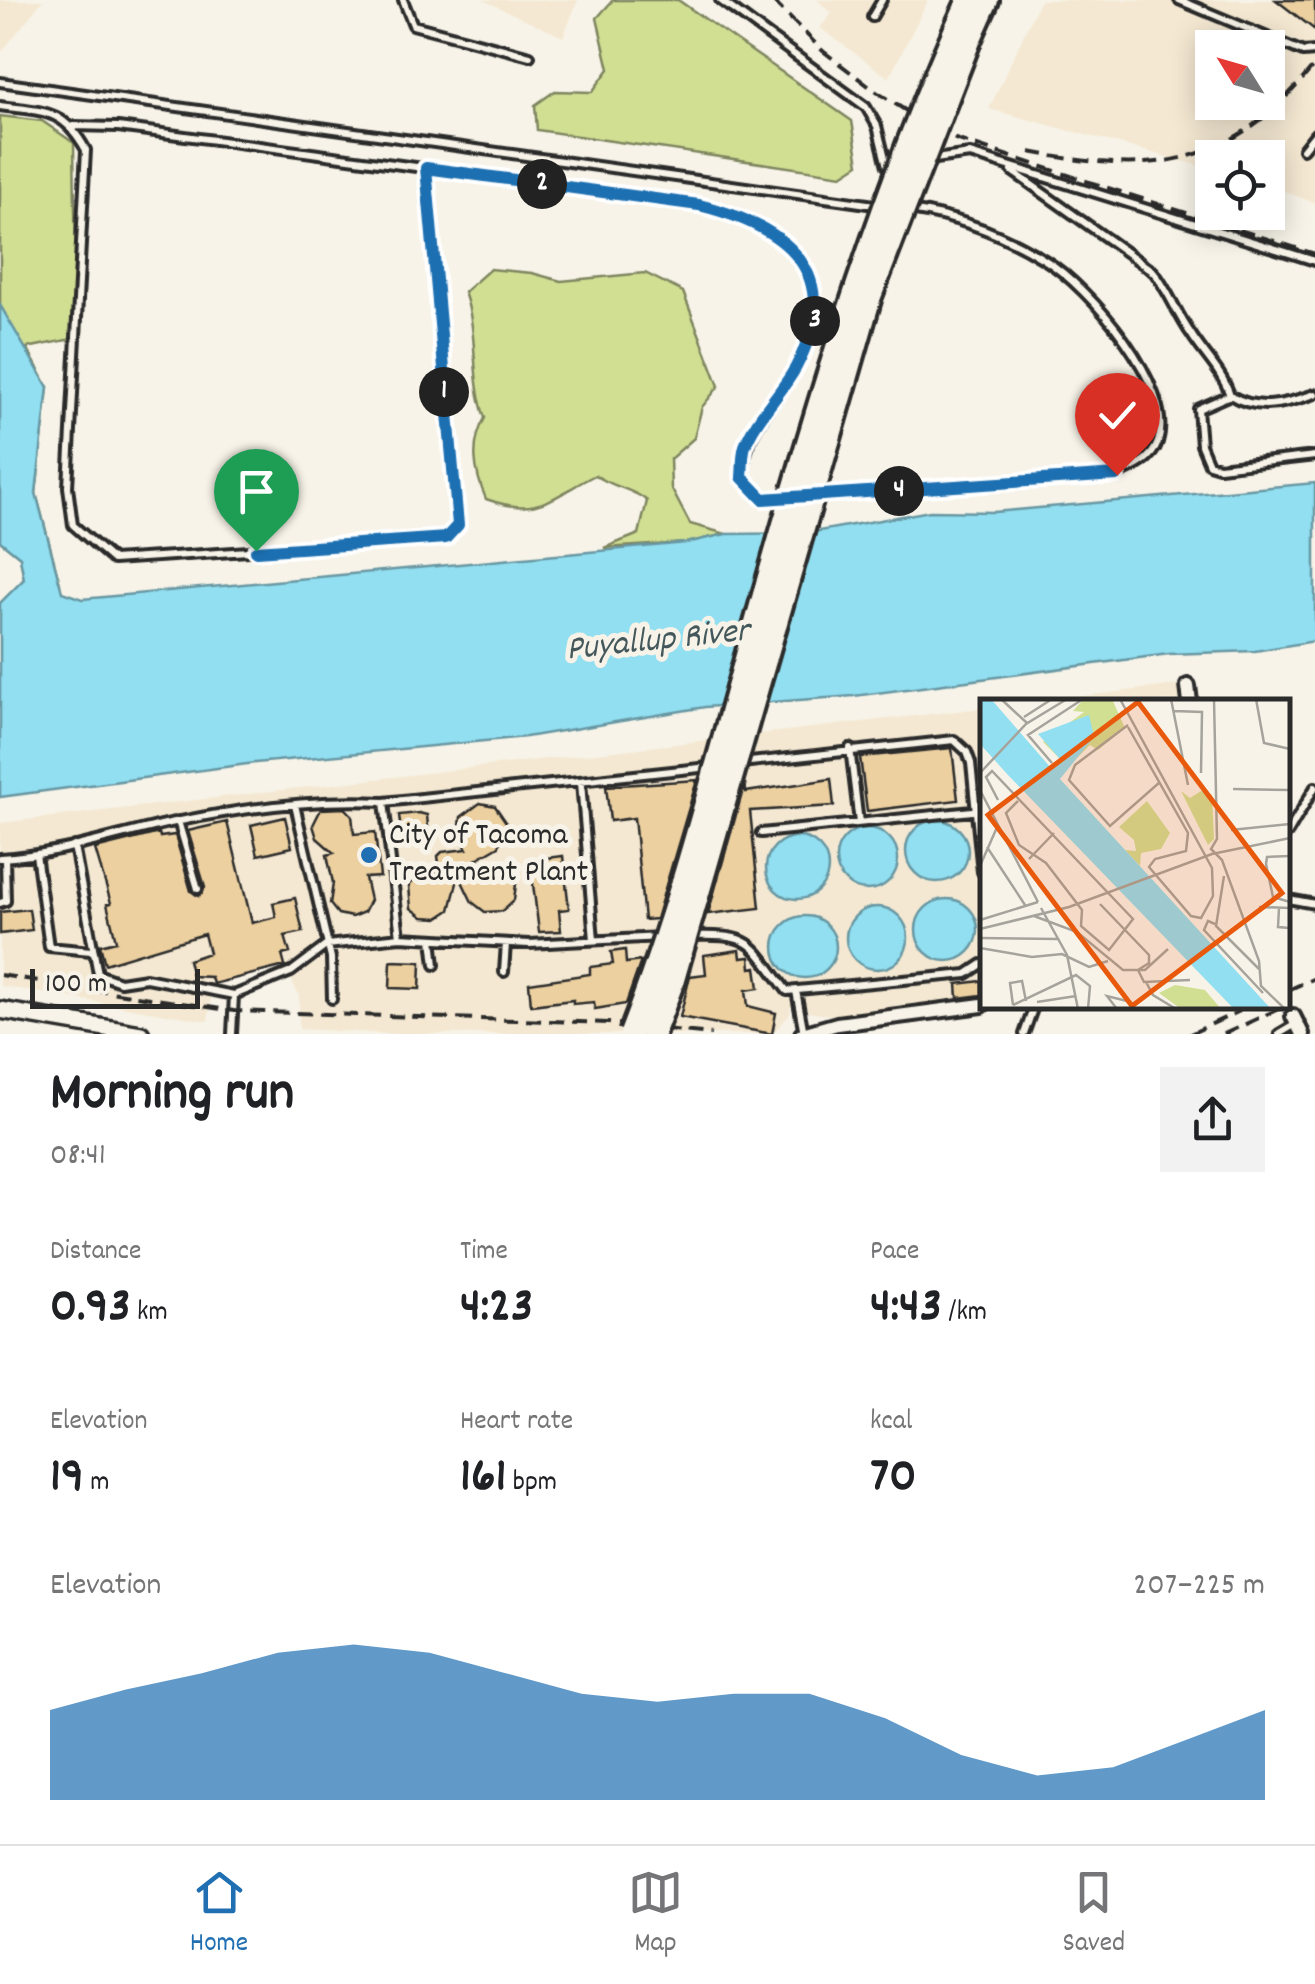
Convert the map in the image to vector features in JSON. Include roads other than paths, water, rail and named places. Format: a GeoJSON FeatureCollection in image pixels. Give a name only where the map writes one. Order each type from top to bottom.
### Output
{"type":"FeatureCollection","features":[{"type":"Feature","properties":{"kind":"highway"},"geometry":{"type":"LineString","coordinates":[[653,1034],[870,296],[963,34],[969,0]]}},
{"type":"Feature","properties":{"kind":"highway"},"geometry":{"type":"LineString","coordinates":[[631,1034],[705,804],[846,312],[906,148],[963,34],[987,0]]}},
{"type":"Feature","properties":{"kind":"street"},"geometry":{"type":"LineString","coordinates":[[1188,686],[1190,699]]}},
{"type":"Feature","properties":{"kind":"street"},"geometry":{"type":"LineString","coordinates":[[803,1034],[837,1024],[980,1005]]}},
{"type":"Feature","properties":{"kind":"street"},"geometry":{"type":"LineString","coordinates":[[0,1010],[78,1028],[141,1034]]}},
{"type":"Feature","properties":{"kind":"lane"},"geometry":{"type":"LineString","coordinates":[[403,0],[413,26],[530,56]]}},
{"type":"Feature","properties":{"kind":"lane"},"geometry":{"type":"LineString","coordinates":[[720,0],[866,107],[882,137],[887,166],[970,154],[1315,260]]}},
{"type":"Feature","properties":{"kind":"lane"},"geometry":{"type":"LineString","coordinates":[[872,17],[882,0]]}},
{"type":"Feature","properties":{"kind":"lane"},"geometry":{"type":"LineString","coordinates":[[1179,0],[1303,52],[1315,52]]}},
{"type":"Feature","properties":{"kind":"lane"},"geometry":{"type":"LineString","coordinates":[[0,82],[934,214],[975,223],[1050,262],[1102,313],[1136,356],[1151,385],[1160,416],[1158,440],[1138,466],[1117,475],[763,499],[742,477],[745,446],[796,367],[816,319],[814,280],[797,255],[739,215],[699,205],[426,168],[118,127],[73,126]]}},
{"type":"Feature","properties":{"kind":"lane"},"geometry":{"type":"LineString","coordinates":[[0,106],[52,113],[73,126],[86,150],[68,487],[73,525],[113,560],[427,540],[451,534],[458,525],[456,494],[426,168]]}},
{"type":"Feature","properties":{"kind":"lane"},"geometry":{"type":"LineString","coordinates":[[1303,149],[1315,134]]}},
{"type":"Feature","properties":{"kind":"lane"},"geometry":{"type":"LineString","coordinates":[[1002,164],[1154,272],[1171,294],[1189,332],[1225,379],[1230,395]]}},
{"type":"Feature","properties":{"kind":"lane"},"geometry":{"type":"LineString","coordinates":[[1315,394],[1284,404],[1258,406],[1230,395],[1198,409],[1200,446],[1209,464],[1219,467],[1315,456]]}},
{"type":"Feature","properties":{"kind":"lane"},"geometry":{"type":"LineString","coordinates":[[0,903],[6,900],[3,858],[178,821],[341,800],[384,802],[850,748],[954,740],[967,752],[971,763],[979,810],[761,833]]}},
{"type":"Feature","properties":{"kind":"lane"},"geometry":{"type":"LineString","coordinates":[[850,748],[859,823]]}},
{"type":"Feature","properties":{"kind":"lane"},"geometry":{"type":"LineString","coordinates":[[581,782],[594,940]]}},
{"type":"Feature","properties":{"kind":"lane"},"geometry":{"type":"LineString","coordinates":[[1290,830],[1315,787]]}},
{"type":"Feature","properties":{"kind":"lane"},"geometry":{"type":"LineString","coordinates":[[384,802],[400,937]]}},
{"type":"Feature","properties":{"kind":"lane"},"geometry":{"type":"LineString","coordinates":[[295,805],[327,944],[332,1000]]}},
{"type":"Feature","properties":{"kind":"lane"},"geometry":{"type":"LineString","coordinates":[[178,821],[198,889]]}},
{"type":"Feature","properties":{"kind":"lane"},"geometry":{"type":"LineString","coordinates":[[74,846],[92,952],[98,974],[108,980],[146,978],[234,996],[291,972],[327,944],[400,937],[506,943],[740,937],[760,952],[787,991],[968,974],[980,965]]}},
{"type":"Feature","properties":{"kind":"lane"},"geometry":{"type":"LineString","coordinates":[[36,854],[49,947],[92,952]]}},
{"type":"Feature","properties":{"kind":"lane"},"geometry":{"type":"LineString","coordinates":[[1290,899],[1315,904]]}},
{"type":"Feature","properties":{"kind":"lane"},"geometry":{"type":"LineString","coordinates":[[432,939],[435,965]]}},
{"type":"Feature","properties":{"kind":"lane"},"geometry":{"type":"LineString","coordinates":[[504,972],[506,943]]}},
{"type":"Feature","properties":{"kind":"lane"},"geometry":{"type":"LineString","coordinates":[[796,991],[803,1034]]}},
{"type":"Feature","properties":{"kind":"lane"},"geometry":{"type":"LineString","coordinates":[[232,1034],[234,996]]}},
{"type":"Feature","properties":{"kind":"lane"},"geometry":{"type":"LineString","coordinates":[[1024,1034],[1033,1009]]}},
{"type":"Feature","properties":{"kind":"lane"},"geometry":{"type":"LineString","coordinates":[[1279,1034],[1297,1024]]}},
{"type":"Feature","properties":{"kind":"water","name":"Puyallup River"},"geometry":{"type":"Polygon","coordinates":[[[0,305],[48,387],[36,493],[62,592],[82,599],[686,543],[726,534],[808,533],[930,511],[994,512],[1315,483],[1315,641],[1255,651],[1169,654],[854,696],[705,707],[526,737],[255,763],[0,797],[0,603],[24,579],[20,557],[0,541],[0,305]]]}},
{"type":"Feature","properties":{"kind":"water"},"geometry":{"type":"Polygon","coordinates":[[[937,820],[959,829],[968,851],[959,873],[937,882],[915,873],[906,851],[915,829],[937,820]]]}},
{"type":"Feature","properties":{"kind":"water"},"geometry":{"type":"Polygon","coordinates":[[[867,828],[889,837],[898,859],[889,881],[867,890],[845,881],[836,859],[845,837],[867,828]]]}},
{"type":"Feature","properties":{"kind":"water"},"geometry":{"type":"Polygon","coordinates":[[[797,837],[819,846],[828,868],[819,890],[797,899],[775,890],[766,868],[775,846],[797,837]]]}},
{"type":"Feature","properties":{"kind":"water"},"geometry":{"type":"Polygon","coordinates":[[[947,899],[969,908],[978,930],[969,952],[947,961],[925,952],[916,930],[925,908],[947,899]]]}},
{"type":"Feature","properties":{"kind":"water"},"geometry":{"type":"Polygon","coordinates":[[[877,907],[899,916],[908,938],[899,960],[877,969],[855,960],[846,938],[855,916],[877,907]]]}},
{"type":"Feature","properties":{"kind":"water"},"geometry":{"type":"Polygon","coordinates":[[[805,916],[827,925],[836,947],[827,969],[805,978],[783,969],[774,947],[783,925],[805,916]]]}},
{"type":"Feature","properties":{"kind":"railway"},"geometry":{"type":"LineString","coordinates":[[772,0],[823,51],[875,91],[946,136],[1315,254]]}},
{"type":"Feature","properties":{"kind":"railway"},"geometry":{"type":"LineString","coordinates":[[1030,152],[1115,163],[1188,156],[1221,144],[1253,125],[1284,99],[1315,64]]}},
{"type":"Feature","properties":{"kind":"railway"},"geometry":{"type":"LineString","coordinates":[[0,975],[234,1011],[608,1023],[711,1034]]}},
{"type":"Feature","properties":{"kind":"railway"},"geometry":{"type":"LineString","coordinates":[[1290,989],[1315,978]]}},
{"type":"Feature","properties":{"kind":"railway"},"geometry":{"type":"LineString","coordinates":[[1224,1034],[1278,1009]]}},
{"type":"Feature","properties":{"kind":"railway"},"geometry":{"type":"LineString","coordinates":[[1190,1034],[1240,1011]]}},
{"type":"Feature","properties":{"kind":"place","name":"City of Tacoma Treatment Plant"},"geometry":{"type":"Point","coordinates":[369,855]}}]}
